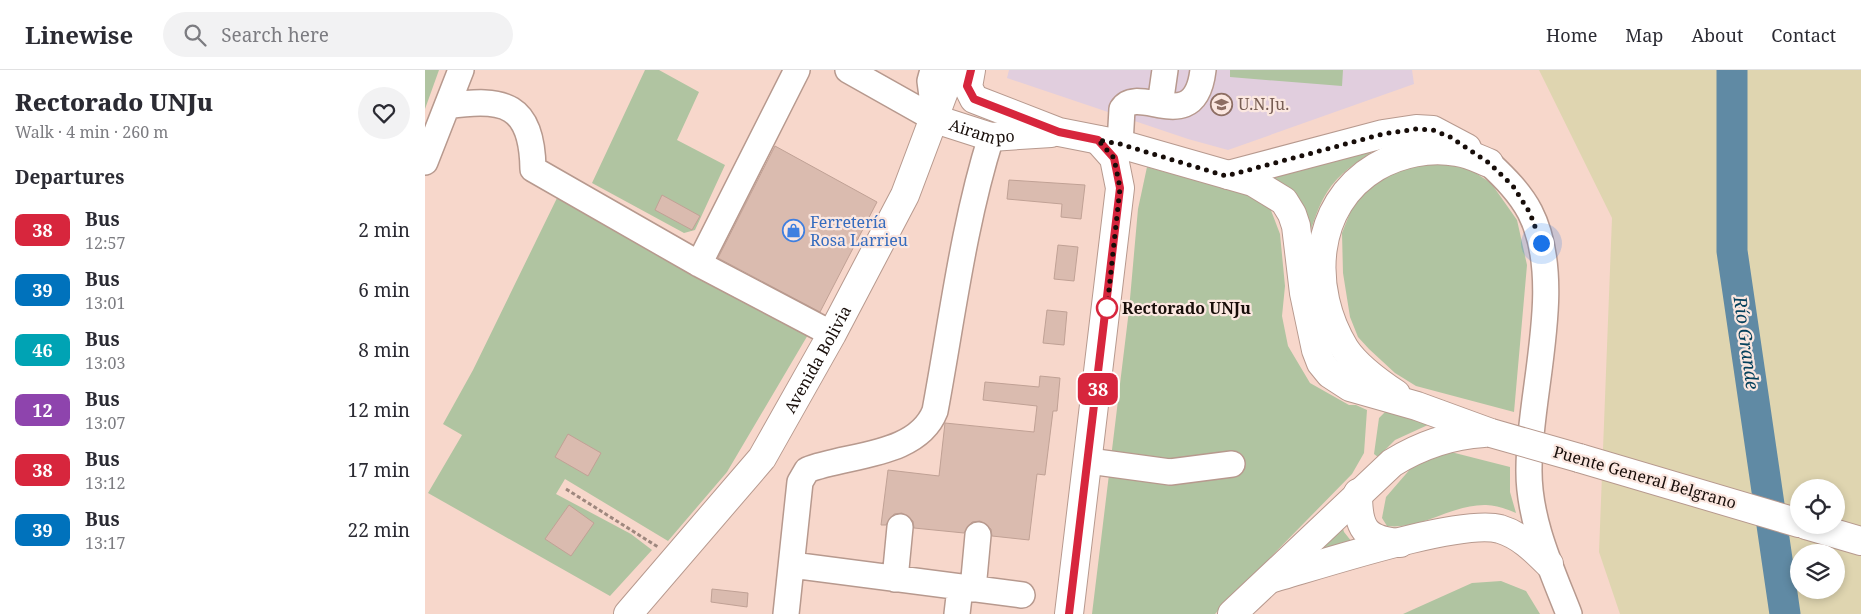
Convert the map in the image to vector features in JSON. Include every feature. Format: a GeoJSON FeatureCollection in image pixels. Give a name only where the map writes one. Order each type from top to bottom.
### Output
{"type":"FeatureCollection","features":[{"type":"Feature","properties":{"kind":"main road","name":"Avenida Bolivia"},"geometry":{"type":"LineString","coordinates":[[628,614],[674,563],[762,458],[832,334],[905,195],[935,119],[964,75]]}},
{"type":"Feature","properties":{"kind":"main road","name":"Airampo"},"geometry":{"type":"LineString","coordinates":[[964,75],[974,99],[1059,132],[1109,142],[1253,182],[1270,190],[1284,201],[1292,214],[1296,226],[1304,293],[1316,350],[1321,363],[1330,374],[1350,387],[1417,406]]}},
{"type":"Feature","properties":{"kind":"main road","name":"Airampo"},"geometry":{"type":"LineString","coordinates":[[935,119],[991,137],[1059,132]]}},
{"type":"Feature","properties":{"kind":"main road"},"geometry":{"type":"LineString","coordinates":[[1226,176],[1383,134],[1416,129],[1433,130],[1450,137],[1489,163]]}},
{"type":"Feature","properties":{"kind":"main road"},"geometry":{"type":"LineString","coordinates":[[1069,614],[1089,462],[1120,188],[1109,142]]}},
{"type":"Feature","properties":{"kind":"main road"},"geometry":{"type":"LineString","coordinates":[[1417,406],[1377,382],[1346,350],[1331,320],[1324,290],[1321,260],[1325,229],[1334,208],[1347,189],[1363,175],[1391,160],[1435,150],[1459,152],[1489,163]]}},
{"type":"Feature","properties":{"kind":"main road","name":"Puente General Belgrano"},"geometry":{"type":"LineString","coordinates":[[1417,406],[1491,433],[1790,520]]}},
{"type":"Feature","properties":{"kind":"main road"},"geometry":{"type":"LineString","coordinates":[[1232,614],[1358,493],[1392,463],[1416,448],[1453,436],[1491,433]]}},
{"type":"Feature","properties":{"kind":"main road"},"geometry":{"type":"LineString","coordinates":[[1358,493],[1358,511],[1365,530],[1380,541],[1400,543]]}},
{"type":"Feature","properties":{"kind":"main road"},"geometry":{"type":"LineString","coordinates":[[1267,580],[1400,543],[1459,530],[1492,527],[1509,532],[1527,542],[1549,564]]}},
{"type":"Feature","properties":{"kind":"main road"},"geometry":{"type":"LineString","coordinates":[[1837,534],[1861,541]]}},
{"type":"Feature","properties":{"kind":"street"},"geometry":{"type":"LineString","coordinates":[[425,162],[461,70]]}},
{"type":"Feature","properties":{"kind":"street"},"geometry":{"type":"LineString","coordinates":[[699,264],[797,70]]}},
{"type":"Feature","properties":{"kind":"street"},"geometry":{"type":"LineString","coordinates":[[848,70],[935,119]]}},
{"type":"Feature","properties":{"kind":"street"},"geometry":{"type":"LineString","coordinates":[[933,70],[930,81],[935,119]]}},
{"type":"Feature","properties":{"kind":"street"},"geometry":{"type":"LineString","coordinates":[[1160,106],[1165,70]]}},
{"type":"Feature","properties":{"kind":"street"},"geometry":{"type":"LineString","coordinates":[[1109,142],[1125,105],[1137,102],[1160,106],[1181,105],[1196,97],[1200,90],[1203,70]]}},
{"type":"Feature","properties":{"kind":"street"},"geometry":{"type":"LineString","coordinates":[[448,106],[481,101],[498,104],[509,109],[526,124],[533,156],[533,168],[699,264],[832,334]]}},
{"type":"Feature","properties":{"kind":"street"},"geometry":{"type":"LineString","coordinates":[[785,614],[800,482],[807,470],[820,464],[882,450],[912,439],[930,422],[935,411],[959,270],[980,173],[991,137]]}},
{"type":"Feature","properties":{"kind":"street"},"geometry":{"type":"LineString","coordinates":[[1489,163],[1517,193],[1530,213],[1541,243],[1545,273],[1544,323],[1536,378],[1529,468],[1530,501],[1549,564],[1569,614]]}},
{"type":"Feature","properties":{"kind":"street"},"geometry":{"type":"LineString","coordinates":[[1089,462],[1170,472],[1232,464]]}},
{"type":"Feature","properties":{"kind":"street"},"geometry":{"type":"LineString","coordinates":[[895,579],[900,526]]}},
{"type":"Feature","properties":{"kind":"street"},"geometry":{"type":"LineString","coordinates":[[957,614],[967,588],[978,535]]}},
{"type":"Feature","properties":{"kind":"street"},"geometry":{"type":"LineString","coordinates":[[792,565],[1022,594]]}},
{"type":"Feature","properties":{"kind":"path"},"geometry":{"type":"LineString","coordinates":[[566,489],[662,550],[674,563]]}},
{"type":"Feature","properties":{"kind":"shaded area","name":"U.N.Ju."},"geometry":{"type":"Polygon","coordinates":[[[1009,70],[1412,70],[1414,84],[1228,150],[1188,139],[1007,78],[1009,70]]]}},
{"type":"Feature","properties":{"kind":"green space"},"geometry":{"type":"Polygon","coordinates":[[[425,70],[439,70],[425,109],[425,70]]]}},
{"type":"Feature","properties":{"kind":"green space"},"geometry":{"type":"Polygon","coordinates":[[[645,70],[659,70],[699,92],[677,140],[725,165],[695,230],[684,233],[592,183],[645,70]]]}},
{"type":"Feature","properties":{"kind":"green space"},"geometry":{"type":"Polygon","coordinates":[[[1230,70],[1343,70],[1342,86],[1230,77],[1230,70]]]}},
{"type":"Feature","properties":{"kind":"green space"},"geometry":{"type":"Polygon","coordinates":[[[1378,148],[1348,169],[1330,188],[1317,212],[1306,246],[1289,191],[1278,181],[1262,173],[1378,148]]]}},
{"type":"Feature","properties":{"kind":"green space"},"geometry":{"type":"Polygon","coordinates":[[[1424,162],[1448,164],[1471,170],[1491,183],[1517,220],[1527,265],[1514,412],[1416,386],[1395,373],[1369,349],[1358,337],[1350,317],[1343,273],[1342,233],[1359,190],[1400,166],[1424,162]]]}},
{"type":"Feature","properties":{"kind":"green space"},"geometry":{"type":"Polygon","coordinates":[[[1147,167],[1212,185],[1232,188],[1255,196],[1269,205],[1280,234],[1285,286],[1282,316],[1288,346],[1310,383],[1349,405],[1356,405],[1367,410],[1364,453],[1352,474],[1215,614],[1092,614],[1129,310],[1138,209],[1147,167]]]}},
{"type":"Feature","properties":{"kind":"green space"},"geometry":{"type":"Polygon","coordinates":[[[557,198],[581,207],[812,328],[727,472],[668,541],[565,479],[556,494],[631,534],[652,550],[610,596],[428,493],[462,435],[443,424],[473,370],[557,198]]]}},
{"type":"Feature","properties":{"kind":"green space"},"geometry":{"type":"Polygon","coordinates":[[[1385,412],[1397,412],[1430,424],[1395,440],[1378,457],[1374,454],[1379,418],[1385,412]]]}},
{"type":"Feature","properties":{"kind":"green space"},"geometry":{"type":"Polygon","coordinates":[[[1447,451],[1510,467],[1510,492],[1516,513],[1493,506],[1473,506],[1461,508],[1425,521],[1400,526],[1387,526],[1382,518],[1386,497],[1418,460],[1447,451]]]}},
{"type":"Feature","properties":{"kind":"green space"},"geometry":{"type":"Polygon","coordinates":[[[1341,522],[1344,532],[1356,547],[1302,562],[1341,522]]]}},
{"type":"Feature","properties":{"kind":"green space"},"geometry":{"type":"Polygon","coordinates":[[[1501,581],[1526,591],[1540,614],[1403,614],[1472,583],[1501,581]]]}},
{"type":"Feature","properties":{"kind":"sand"},"geometry":{"type":"Polygon","coordinates":[[[1539,70],[1861,70],[1861,614],[1620,614],[1599,552],[1612,218],[1539,70]]]}},
{"type":"Feature","properties":{"kind":"building","name":"Ferretería Rosa Larrieu"},"geometry":{"type":"Polygon","coordinates":[[[775,146],[877,202],[820,312],[718,258],[775,146]]]}},
{"type":"Feature","properties":{"kind":"building"},"geometry":{"type":"Polygon","coordinates":[[[1009,180],[1085,185],[1081,219],[1061,217],[1062,204],[1007,199],[1009,180]]]}},
{"type":"Feature","properties":{"kind":"building"},"geometry":{"type":"Polygon","coordinates":[[[662,195],[700,216],[692,230],[655,210],[662,195]]]}},
{"type":"Feature","properties":{"kind":"building"},"geometry":{"type":"Polygon","coordinates":[[[1058,245],[1078,247],[1074,281],[1054,279],[1058,245]]]}},
{"type":"Feature","properties":{"kind":"building"},"geometry":{"type":"Polygon","coordinates":[[[1047,310],[1067,312],[1064,345],[1043,343],[1047,310]]]}},
{"type":"Feature","properties":{"kind":"building"},"geometry":{"type":"Polygon","coordinates":[[[1040,376],[1060,378],[1057,411],[1053,411],[1045,475],[1037,474],[1029,540],[992,536],[991,529],[980,521],[972,522],[964,533],[914,528],[913,521],[902,513],[894,514],[886,525],[881,525],[888,470],[939,476],[945,423],[1034,432],[1037,406],[983,400],[985,382],[1039,387],[1040,376]]]}},
{"type":"Feature","properties":{"kind":"building"},"geometry":{"type":"Polygon","coordinates":[[[568,434],[601,453],[588,476],[555,457],[568,434]]]}},
{"type":"Feature","properties":{"kind":"building"},"geometry":{"type":"Polygon","coordinates":[[[569,505],[594,523],[571,556],[545,539],[569,505]]]}},
{"type":"Feature","properties":{"kind":"building"},"geometry":{"type":"Polygon","coordinates":[[[712,589],[748,593],[747,607],[711,602],[712,589]]]}},
{"type":"Feature","properties":{"kind":"waterway","name":"Río Grande"},"geometry":{"type":"LineString","coordinates":[[1732,70],[1732,251],[1785,614]]}},
{"type":"Feature","properties":{"kind":"bus line","name":"38"},"geometry":{"type":"LineString","coordinates":[[971,70],[967,86],[969,94],[974,99],[1059,132],[1098,140],[1114,158],[1119,172],[1120,188],[1110,286],[1069,614]]}},
{"type":"Feature","properties":{"kind":"place","name":"U.N.Ju."},"geometry":{"type":"Point","coordinates":[1222,104]}},
{"type":"Feature","properties":{"kind":"place","name":"Ferretería Rosa Larrieu"},"geometry":{"type":"Point","coordinates":[794,231]}},
{"type":"Feature","properties":{"kind":"place","name":"Rectorado UNJu"},"geometry":{"type":"Point","coordinates":[1107,308]}},
{"type":"Feature","properties":{"kind":"route"},"geometry":{"type":"LineString","coordinates":[[1107,308],[1120,188],[1119,172],[1114,158],[1098,140],[1120,144],[1226,176],[1383,134],[1416,129],[1433,130],[1450,137],[1489,163],[1513,186],[1530,213],[1541,243]]}}]}
